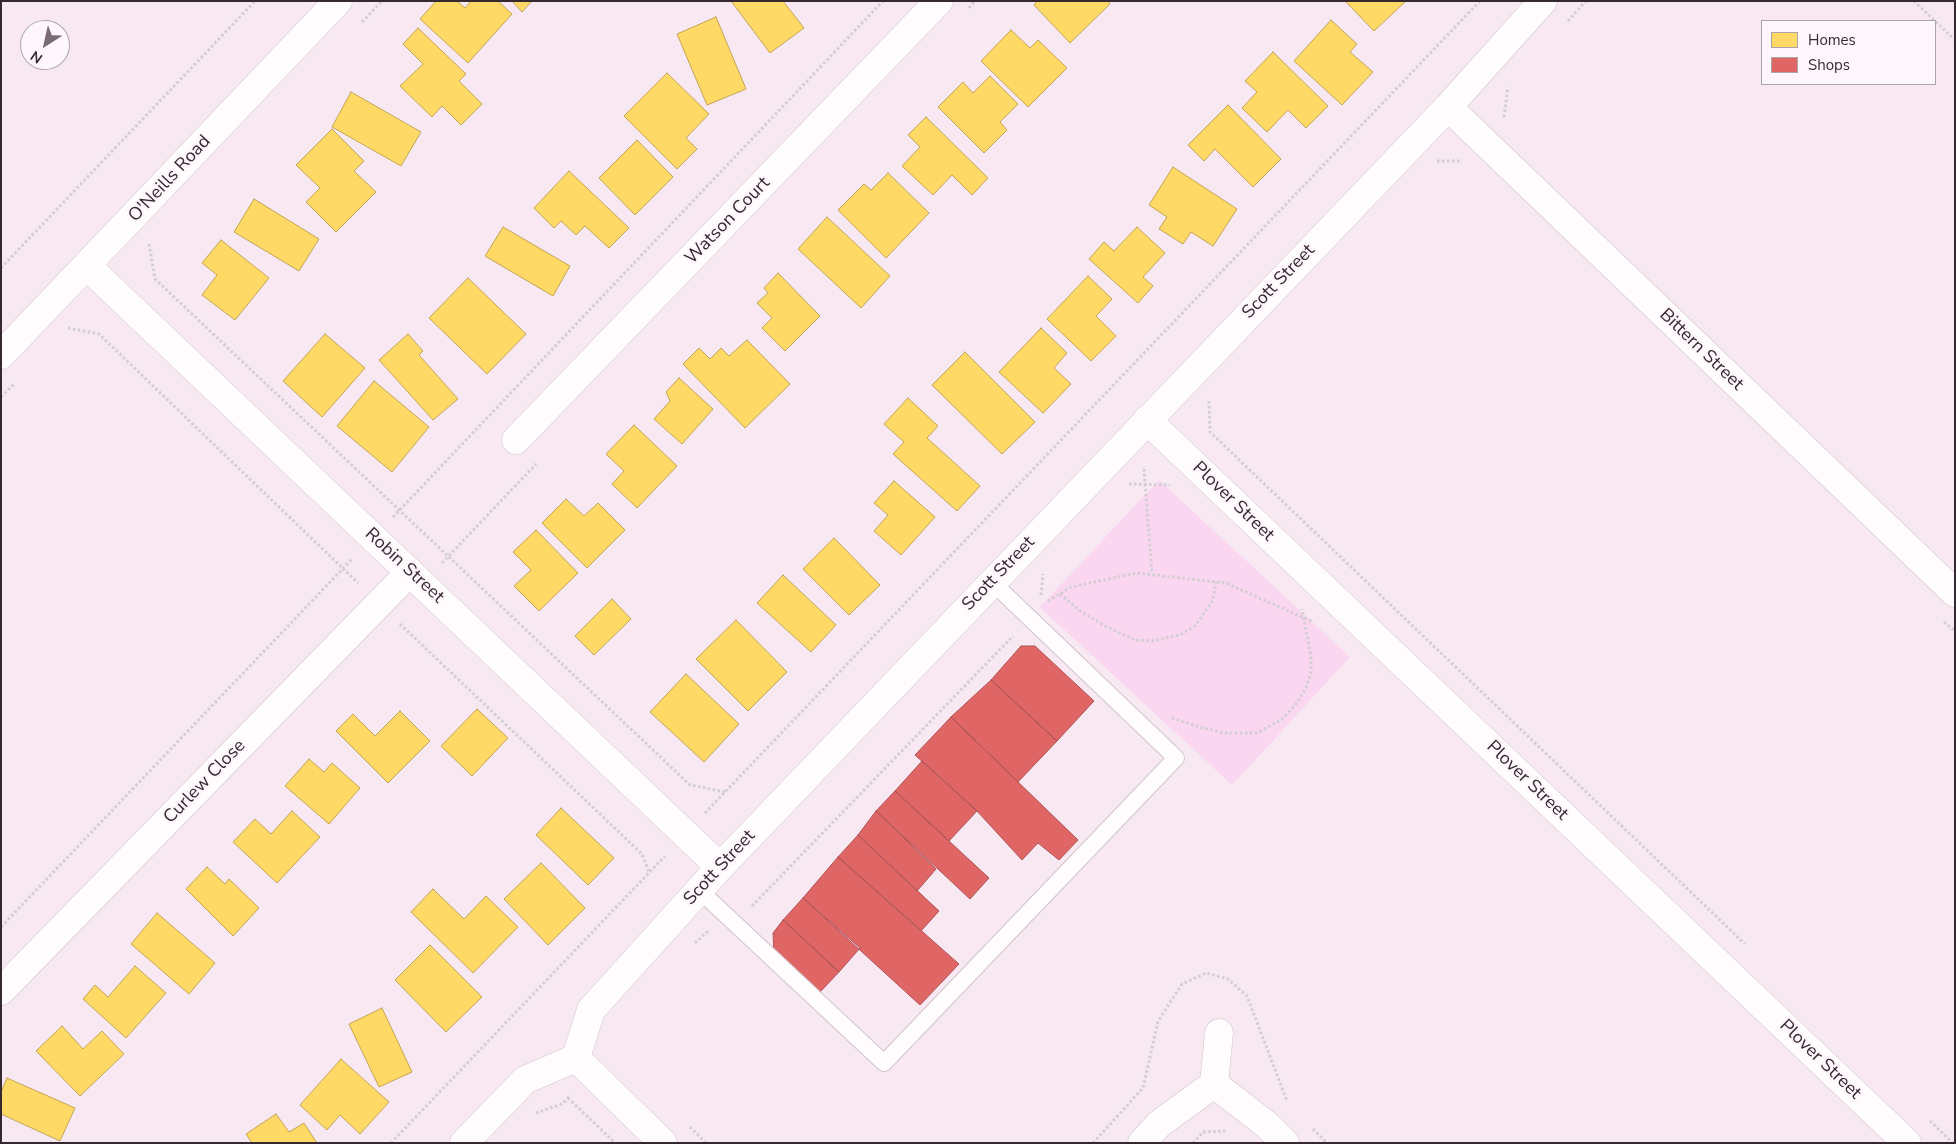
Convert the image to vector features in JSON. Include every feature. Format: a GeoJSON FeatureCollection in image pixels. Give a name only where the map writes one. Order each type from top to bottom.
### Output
{"type":"FeatureCollection","features":[{"type":"Feature","properties":{"kind":"street","name":"O'Neills Road"},"geometry":{"type":"LineString","coordinates":[[1,356],[338,1]]}},
{"type":"Feature","properties":{"kind":"street","name":"Watson Court"},"geometry":{"type":"LineString","coordinates":[[516,440],[939,1]]}},
{"type":"Feature","properties":{"kind":"street","name":"Scott Street"},"geometry":{"type":"LineString","coordinates":[[584,1066],[591,1010],[720,866],[1448,107],[1543,1]]}},
{"type":"Feature","properties":{"kind":"street","name":"Bittern Street"},"geometry":{"type":"LineString","coordinates":[[1448,107],[1955,593]]}},
{"type":"Feature","properties":{"kind":"street","name":"Robin Street"},"geometry":{"type":"LineString","coordinates":[[87,266],[720,866]]}},
{"type":"Feature","properties":{"kind":"street","name":"Plover Street"},"geometry":{"type":"LineString","coordinates":[[1147,420],[1907,1143]]}},
{"type":"Feature","properties":{"kind":"street","name":"Curlew Close"},"geometry":{"type":"LineString","coordinates":[[1,991],[416,578]]}},
{"type":"Feature","properties":{"kind":"street"},"geometry":{"type":"LineString","coordinates":[[1142,1143],[1159,1124],[1214,1084],[1219,1033]]}},
{"type":"Feature","properties":{"kind":"street"},"geometry":{"type":"LineString","coordinates":[[464,1143],[525,1080],[584,1066],[663,1143]]}},
{"type":"Feature","properties":{"kind":"street"},"geometry":{"type":"LineString","coordinates":[[1214,1084],[1267,1125],[1285,1143]]}},
{"type":"Feature","properties":{"kind":"lane"},"geometry":{"type":"LineString","coordinates":[[699,890],[884,1063],[1176,758],[1035,613],[992,582]]}},
{"type":"Feature","properties":{"kind":"path"},"geometry":{"type":"LineString","coordinates":[[1,268],[254,1]]}},
{"type":"Feature","properties":{"kind":"path"},"geometry":{"type":"LineString","coordinates":[[1,927],[884,1]]}},
{"type":"Feature","properties":{"kind":"path"},"geometry":{"type":"LineString","coordinates":[[968,8],[975,1]]}},
{"type":"Feature","properties":{"kind":"path"},"geometry":{"type":"LineString","coordinates":[[391,1143],[1480,1]]}},
{"type":"Feature","properties":{"kind":"path"},"geometry":{"type":"LineString","coordinates":[[1566,23],[1586,1]]}},
{"type":"Feature","properties":{"kind":"path"},"geometry":{"type":"LineString","coordinates":[[1914,1],[1934,20]]}},
{"type":"Feature","properties":{"kind":"path"},"geometry":{"type":"LineString","coordinates":[[1936,22],[1955,40]]}},
{"type":"Feature","properties":{"kind":"path"},"geometry":{"type":"LineString","coordinates":[[1501,94],[1514,80]]}},
{"type":"Feature","properties":{"kind":"path"},"geometry":{"type":"LineString","coordinates":[[1503,120],[1508,88]]}},
{"type":"Feature","properties":{"kind":"path"},"geometry":{"type":"LineString","coordinates":[[1432,162],[1468,126]]}},
{"type":"Feature","properties":{"kind":"path"},"geometry":{"type":"LineString","coordinates":[[149,244],[155,279],[690,784],[725,792]]}},
{"type":"Feature","properties":{"kind":"path"},"geometry":{"type":"LineString","coordinates":[[1216,394],[1209,401],[1210,432],[1751,950]]}},
{"type":"Feature","properties":{"kind":"path"},"geometry":{"type":"LineString","coordinates":[[416,578],[448,556],[537,463]]}},
{"type":"Feature","properties":{"kind":"path"},"geometry":{"type":"LineString","coordinates":[[1144,468],[1152,574]]}},
{"type":"Feature","properties":{"kind":"path"},"geometry":{"type":"LineString","coordinates":[[1122,490],[1129,484],[1175,485]]}},
{"type":"Feature","properties":{"kind":"path"},"geometry":{"type":"LineString","coordinates":[[1035,613],[1044,567]]}},
{"type":"Feature","properties":{"kind":"path"},"geometry":{"type":"LineString","coordinates":[[690,947],[726,915],[748,910],[1035,613],[1070,587],[1137,573],[1226,583],[1316,623]]}},
{"type":"Feature","properties":{"kind":"path"},"geometry":{"type":"LineString","coordinates":[[1060,594],[1079,610],[1105,626],[1135,640],[1154,641],[1182,634],[1195,626],[1212,600],[1216,582]]}},
{"type":"Feature","properties":{"kind":"path"},"geometry":{"type":"LineString","coordinates":[[1169,717],[1225,733],[1257,733],[1282,719],[1296,704],[1306,688],[1311,673],[1311,656],[1302,617],[1302,606],[1309,612]]}},
{"type":"Feature","properties":{"kind":"path"},"geometry":{"type":"LineString","coordinates":[[529,1115],[562,1104],[568,1098],[584,1066]]}},
{"type":"Feature","properties":{"kind":"path"},"geometry":{"type":"LineString","coordinates":[[568,1098],[614,1143]]}},
{"type":"Feature","properties":{"kind":"path"},"geometry":{"type":"LineString","coordinates":[[1924,1115],[1953,1143]]}},
{"type":"Feature","properties":{"kind":"path"},"geometry":{"type":"LineString","coordinates":[[1192,1143],[1203,1132],[1224,1131],[1230,1137]]}},
{"type":"Feature","properties":{"kind":"shaded area"},"geometry":{"type":"Polygon","coordinates":[[[1159,480],[1350,657],[1232,785],[1040,607],[1159,480]]]}},
{"type":"Feature","properties":{"kind":"building: Homes"},"geometry":{"type":"Polygon","coordinates":[[[436,1],[457,1],[465,8],[471,1],[498,1],[512,14],[468,63],[420,19],[436,1]]]}},
{"type":"Feature","properties":{"kind":"building: Homes"},"geometry":{"type":"Polygon","coordinates":[[[512,1],[532,1],[522,12],[512,1]]]}},
{"type":"Feature","properties":{"kind":"building: Homes"},"geometry":{"type":"Polygon","coordinates":[[[731,1],[783,1],[804,28],[770,53],[731,1]]]}},
{"type":"Feature","properties":{"kind":"building: Homes"},"geometry":{"type":"Polygon","coordinates":[[[1037,1],[1108,1],[1110,4],[1070,43],[1034,5],[1037,1]]]}},
{"type":"Feature","properties":{"kind":"building: Homes"},"geometry":{"type":"Polygon","coordinates":[[[1345,1],[1406,1],[1374,31],[1345,1]]]}},
{"type":"Feature","properties":{"kind":"building: Homes"},"geometry":{"type":"Polygon","coordinates":[[[716,17],[746,89],[707,105],[677,34],[716,17]]]}},
{"type":"Feature","properties":{"kind":"building: Homes"},"geometry":{"type":"Polygon","coordinates":[[[1331,20],[1357,44],[1350,52],[1373,72],[1342,105],[1294,61],[1331,20]]]}},
{"type":"Feature","properties":{"kind":"building: Homes"},"geometry":{"type":"Polygon","coordinates":[[[418,28],[466,74],[459,81],[482,104],[461,125],[442,106],[432,117],[400,86],[423,64],[403,44],[418,28]]]}},
{"type":"Feature","properties":{"kind":"building: Homes"},"geometry":{"type":"Polygon","coordinates":[[[1011,30],[1030,48],[1038,40],[1067,68],[1028,107],[981,61],[1011,30]]]}},
{"type":"Feature","properties":{"kind":"building: Homes"},"geometry":{"type":"Polygon","coordinates":[[[1273,52],[1328,106],[1306,128],[1288,110],[1267,132],[1242,108],[1257,92],[1245,81],[1273,52]]]}},
{"type":"Feature","properties":{"kind":"building: Homes"},"geometry":{"type":"Polygon","coordinates":[[[667,73],[709,114],[686,138],[697,149],[677,169],[624,116],[667,73]]]}},
{"type":"Feature","properties":{"kind":"building: Homes"},"geometry":{"type":"Polygon","coordinates":[[[990,76],[1018,104],[1000,122],[1007,130],[984,153],[938,107],[963,82],[973,93],[990,76]]]}},
{"type":"Feature","properties":{"kind":"building: Homes"},"geometry":{"type":"Polygon","coordinates":[[[351,92],[421,132],[401,166],[332,127],[351,92]]]}},
{"type":"Feature","properties":{"kind":"building: Homes"},"geometry":{"type":"Polygon","coordinates":[[[1228,105],[1281,159],[1253,187],[1215,149],[1204,161],[1188,145],[1228,105]]]}},
{"type":"Feature","properties":{"kind":"building: Homes"},"geometry":{"type":"Polygon","coordinates":[[[926,117],[988,178],[972,195],[952,175],[933,195],[902,166],[920,147],[908,135],[926,117]]]}},
{"type":"Feature","properties":{"kind":"building: Homes"},"geometry":{"type":"Polygon","coordinates":[[[332,129],[364,161],[354,171],[376,192],[336,232],[306,202],[320,188],[296,165],[332,129]]]}},
{"type":"Feature","properties":{"kind":"building: Homes"},"geometry":{"type":"Polygon","coordinates":[[[637,140],[673,177],[635,215],[599,178],[637,140]]]}},
{"type":"Feature","properties":{"kind":"building: Homes"},"geometry":{"type":"Polygon","coordinates":[[[1173,167],[1237,209],[1213,246],[1191,232],[1183,244],[1159,229],[1167,217],[1149,205],[1173,167]]]}},
{"type":"Feature","properties":{"kind":"building: Homes"},"geometry":{"type":"Polygon","coordinates":[[[569,171],[629,228],[609,248],[585,226],[576,235],[561,221],[554,228],[534,208],[569,171]]]}},
{"type":"Feature","properties":{"kind":"building: Homes"},"geometry":{"type":"Polygon","coordinates":[[[888,173],[929,213],[886,258],[838,210],[864,184],[871,190],[888,173]]]}},
{"type":"Feature","properties":{"kind":"building: Homes"},"geometry":{"type":"Polygon","coordinates":[[[254,199],[319,239],[299,271],[234,232],[254,199]]]}},
{"type":"Feature","properties":{"kind":"building: Homes"},"geometry":{"type":"Polygon","coordinates":[[[827,217],[890,276],[861,308],[798,249],[827,217]]]}},
{"type":"Feature","properties":{"kind":"building: Homes"},"geometry":{"type":"Polygon","coordinates":[[[503,227],[570,266],[553,296],[485,256],[503,227]]]}},
{"type":"Feature","properties":{"kind":"building: Homes"},"geometry":{"type":"Polygon","coordinates":[[[1137,227],[1165,253],[1143,277],[1153,286],[1138,303],[1089,259],[1104,242],[1114,251],[1137,227]]]}},
{"type":"Feature","properties":{"kind":"building: Homes"},"geometry":{"type":"Polygon","coordinates":[[[221,240],[269,278],[235,320],[202,295],[217,275],[202,263],[221,240]]]}},
{"type":"Feature","properties":{"kind":"building: Homes"},"geometry":{"type":"Polygon","coordinates":[[[778,273],[820,316],[785,351],[762,328],[772,318],[757,303],[768,293],[764,288],[778,273]]]}},
{"type":"Feature","properties":{"kind":"building: Homes"},"geometry":{"type":"Polygon","coordinates":[[[1088,276],[1112,299],[1096,316],[1116,336],[1091,361],[1047,319],[1088,276]]]}},
{"type":"Feature","properties":{"kind":"building: Homes"},"geometry":{"type":"Polygon","coordinates":[[[468,278],[526,334],[487,374],[429,318],[468,278]]]}},
{"type":"Feature","properties":{"kind":"building: Homes"},"geometry":{"type":"Polygon","coordinates":[[[1041,328],[1067,353],[1054,368],[1071,384],[1043,413],[999,372],[1041,328]]]}},
{"type":"Feature","properties":{"kind":"building: Homes"},"geometry":{"type":"Polygon","coordinates":[[[325,334],[365,368],[322,417],[283,381],[325,334]]]}},
{"type":"Feature","properties":{"kind":"building: Homes"},"geometry":{"type":"Polygon","coordinates":[[[408,334],[423,351],[419,355],[458,399],[433,420],[379,360],[408,334]]]}},
{"type":"Feature","properties":{"kind":"building: Homes"},"geometry":{"type":"Polygon","coordinates":[[[747,340],[790,384],[745,428],[683,364],[699,348],[710,359],[721,348],[729,356],[747,340]]]}},
{"type":"Feature","properties":{"kind":"building: Homes"},"geometry":{"type":"Polygon","coordinates":[[[965,352],[1035,422],[1002,454],[932,385],[965,352]]]}},
{"type":"Feature","properties":{"kind":"building: Homes"},"geometry":{"type":"Polygon","coordinates":[[[679,378],[713,409],[682,444],[654,419],[670,401],[666,392],[679,378]]]}},
{"type":"Feature","properties":{"kind":"building: Homes"},"geometry":{"type":"Polygon","coordinates":[[[374,381],[429,427],[392,472],[337,426],[374,381]]]}},
{"type":"Feature","properties":{"kind":"building: Homes"},"geometry":{"type":"Polygon","coordinates":[[[908,398],[938,426],[927,438],[980,486],[957,511],[893,454],[904,442],[884,424],[908,398]]]}},
{"type":"Feature","properties":{"kind":"building: Homes"},"geometry":{"type":"Polygon","coordinates":[[[634,425],[677,466],[637,508],[612,484],[624,471],[606,454],[634,425]]]}},
{"type":"Feature","properties":{"kind":"building: Homes"},"geometry":{"type":"Polygon","coordinates":[[[894,481],[935,517],[901,555],[874,531],[888,515],[874,503],[894,481]]]}},
{"type":"Feature","properties":{"kind":"building: Homes"},"geometry":{"type":"Polygon","coordinates":[[[566,499],[584,516],[598,503],[625,530],[587,568],[542,523],[566,499]]]}},
{"type":"Feature","properties":{"kind":"building: Homes"},"geometry":{"type":"Polygon","coordinates":[[[536,530],[578,573],[539,611],[514,586],[531,570],[513,552],[536,530]]]}},
{"type":"Feature","properties":{"kind":"building: Homes"},"geometry":{"type":"Polygon","coordinates":[[[834,538],[880,585],[849,615],[803,569],[834,538]]]}},
{"type":"Feature","properties":{"kind":"building: Homes"},"geometry":{"type":"Polygon","coordinates":[[[783,575],[836,625],[811,652],[757,603],[783,575]]]}},
{"type":"Feature","properties":{"kind":"building: Homes"},"geometry":{"type":"Polygon","coordinates":[[[612,599],[631,619],[594,655],[575,636],[612,599]]]}},
{"type":"Feature","properties":{"kind":"building: Homes"},"geometry":{"type":"Polygon","coordinates":[[[736,620],[787,672],[748,711],[696,659],[736,620]]]}},
{"type":"Feature","properties":{"kind":"building: Homes"},"geometry":{"type":"Polygon","coordinates":[[[686,674],[739,724],[704,762],[650,712],[686,674]]]}},
{"type":"Feature","properties":{"kind":"building: Homes"},"geometry":{"type":"Polygon","coordinates":[[[477,709],[508,738],[472,776],[441,746],[477,709]]]}},
{"type":"Feature","properties":{"kind":"building: Homes"},"geometry":{"type":"Polygon","coordinates":[[[400,711],[430,741],[388,783],[336,731],[353,714],[375,736],[400,711]]]}},
{"type":"Feature","properties":{"kind":"building: Homes"},"geometry":{"type":"Polygon","coordinates":[[[309,759],[324,772],[332,763],[360,788],[329,824],[285,786],[309,759]]]}},
{"type":"Feature","properties":{"kind":"building: Homes"},"geometry":{"type":"Polygon","coordinates":[[[561,808],[614,858],[588,885],[536,835],[561,808]]]}},
{"type":"Feature","properties":{"kind":"building: Homes"},"geometry":{"type":"Polygon","coordinates":[[[292,811],[320,837],[277,883],[233,842],[255,819],[271,834],[292,811]]]}},
{"type":"Feature","properties":{"kind":"building: Homes"},"geometry":{"type":"Polygon","coordinates":[[[541,863],[585,908],[548,945],[504,899],[541,863]]]}},
{"type":"Feature","properties":{"kind":"building: Homes"},"geometry":{"type":"Polygon","coordinates":[[[207,867],[225,884],[229,879],[259,908],[233,936],[186,889],[207,867]]]}},
{"type":"Feature","properties":{"kind":"building: Homes"},"geometry":{"type":"Polygon","coordinates":[[[433,889],[464,919],[486,896],[518,927],[473,973],[411,912],[433,889]]]}},
{"type":"Feature","properties":{"kind":"building: Homes"},"geometry":{"type":"Polygon","coordinates":[[[157,913],[215,963],[189,994],[131,944],[157,913]]]}},
{"type":"Feature","properties":{"kind":"building: Homes"},"geometry":{"type":"Polygon","coordinates":[[[430,945],[482,997],[446,1032],[395,980],[430,945]]]}},
{"type":"Feature","properties":{"kind":"building: Homes"},"geometry":{"type":"Polygon","coordinates":[[[135,966],[166,993],[126,1038],[83,999],[95,985],[108,997],[135,966]]]}},
{"type":"Feature","properties":{"kind":"building: Homes"},"geometry":{"type":"Polygon","coordinates":[[[382,1008],[412,1072],[379,1087],[349,1024],[382,1008]]]}},
{"type":"Feature","properties":{"kind":"building: Homes"},"geometry":{"type":"Polygon","coordinates":[[[62,1026],[83,1049],[102,1031],[124,1054],[80,1096],[36,1051],[62,1026]]]}},
{"type":"Feature","properties":{"kind":"building: Homes"},"geometry":{"type":"Polygon","coordinates":[[[341,1059],[389,1102],[360,1134],[340,1115],[327,1130],[300,1105],[341,1059]]]}},
{"type":"Feature","properties":{"kind":"building: Homes"},"geometry":{"type":"Polygon","coordinates":[[[7,1078],[75,1108],[60,1141],[1,1114],[1,1092],[7,1078]]]}},
{"type":"Feature","properties":{"kind":"building: Homes"},"geometry":{"type":"Polygon","coordinates":[[[276,1114],[289,1132],[304,1123],[317,1143],[252,1143],[246,1134],[276,1114]]]}},
{"type":"Feature","properties":{"kind":"building: Shops"},"geometry":{"type":"Polygon","coordinates":[[[1021,646],[1035,646],[1094,701],[1057,741],[991,680],[1021,646]]]}},
{"type":"Feature","properties":{"kind":"building: Shops"},"geometry":{"type":"Polygon","coordinates":[[[991,680],[1057,741],[1018,782],[951,717],[991,680]]]}},
{"type":"Feature","properties":{"kind":"building: Shops"},"geometry":{"type":"Polygon","coordinates":[[[951,717],[1078,840],[1059,860],[1038,843],[1022,860],[977,811],[915,755],[951,717]]]}},
{"type":"Feature","properties":{"kind":"building: Shops"},"geometry":{"type":"Polygon","coordinates":[[[922,761],[977,811],[949,841],[895,791],[922,761]]]}},
{"type":"Feature","properties":{"kind":"building: Shops"},"geometry":{"type":"Polygon","coordinates":[[[895,791],[989,878],[970,899],[876,811],[895,791]]]}},
{"type":"Feature","properties":{"kind":"building: Shops"},"geometry":{"type":"Polygon","coordinates":[[[876,811],[936,869],[917,891],[858,835],[876,811]]]}},
{"type":"Feature","properties":{"kind":"building: Shops"},"geometry":{"type":"Polygon","coordinates":[[[858,835],[939,911],[921,931],[838,857],[858,835]]]}},
{"type":"Feature","properties":{"kind":"building: Shops"},"geometry":{"type":"Polygon","coordinates":[[[838,857],[959,964],[920,1005],[803,898],[838,857]]]}},
{"type":"Feature","properties":{"kind":"building: Shops"},"geometry":{"type":"Polygon","coordinates":[[[803,898],[860,948],[839,972],[783,920],[803,898]]]}},
{"type":"Feature","properties":{"kind":"building: Shops"},"geometry":{"type":"Polygon","coordinates":[[[783,920],[839,972],[820,992],[774,952],[773,933],[783,920]]]}}]}
